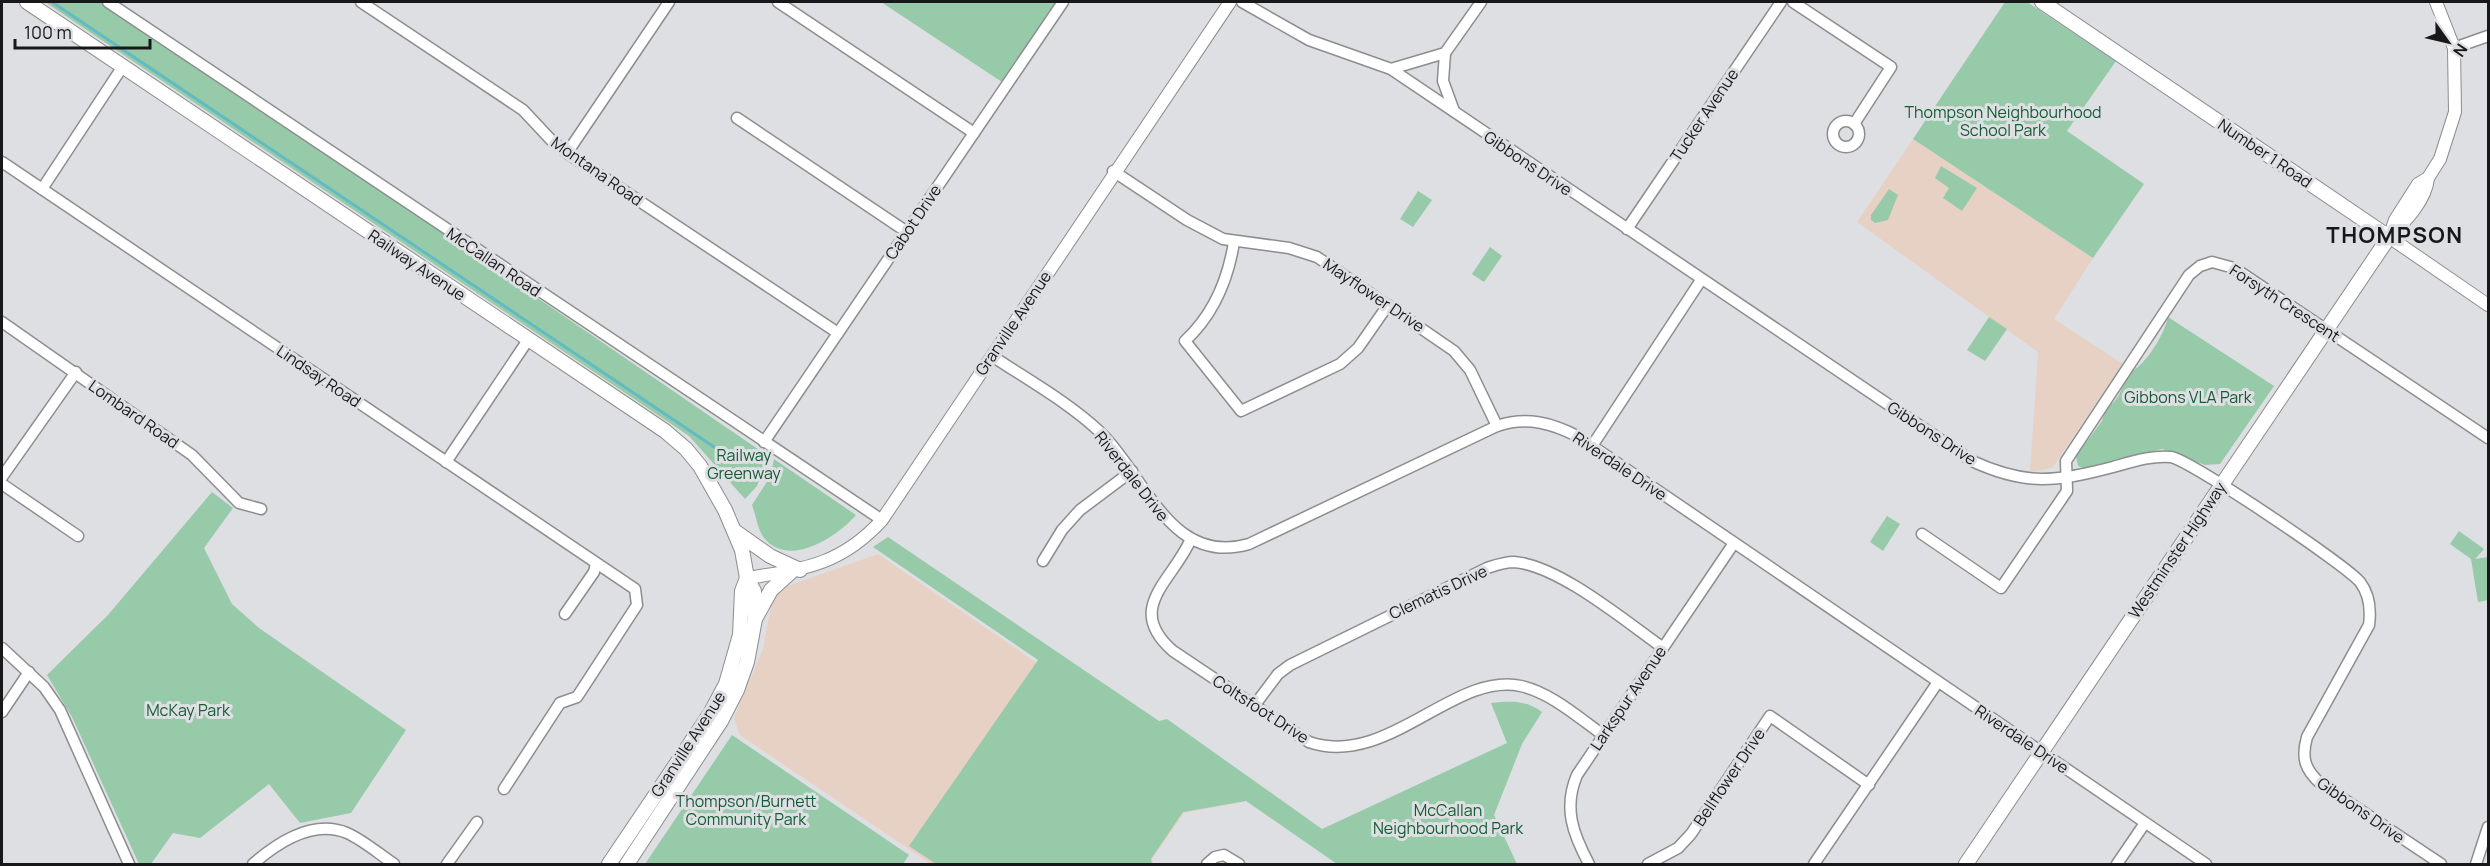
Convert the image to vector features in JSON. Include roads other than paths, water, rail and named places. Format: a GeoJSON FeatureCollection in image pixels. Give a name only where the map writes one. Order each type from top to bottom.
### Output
{"type":"FeatureCollection","features":[{"type":"Feature","properties":{"kind":"main road","name":"Railway Avenue"},"geometry":{"type":"LineString","coordinates":[[27,2],[665,431],[686,449],[716,490],[736,532],[746,564],[747,578]]}},
{"type":"Feature","properties":{"kind":"main road","name":"Number 1 Road"},"geometry":{"type":"LineString","coordinates":[[2042,2],[2389,237]]}},
{"type":"Feature","properties":{"kind":"main road","name":"Westminster Highway"},"geometry":{"type":"LineString","coordinates":[[1966,864],[2389,237]]}},
{"type":"Feature","properties":{"kind":"main road"},"geometry":{"type":"LineString","coordinates":[[736,532],[770,556],[796,570],[771,590],[755,619]]}},
{"type":"Feature","properties":{"kind":"main road","name":"Granville Avenue"},"geometry":{"type":"LineString","coordinates":[[627,864],[712,735],[737,690],[747,662],[755,619],[754,591],[747,578]]}},
{"type":"Feature","properties":{"kind":"main road","name":"Granville Avenue"},"geometry":{"type":"LineString","coordinates":[[609,864],[710,714],[726,684],[740,634],[742,591],[747,578]]}},
{"type":"Feature","properties":{"kind":"street","name":"McCallan Road"},"geometry":{"type":"LineString","coordinates":[[108,2],[882,520]]}},
{"type":"Feature","properties":{"kind":"street","name":"Montana Road"},"geometry":{"type":"LineString","coordinates":[[361,2],[523,110],[552,141],[567,153],[838,333]]}},
{"type":"Feature","properties":{"kind":"street"},"geometry":{"type":"LineString","coordinates":[[567,153],[669,2]]}},
{"type":"Feature","properties":{"kind":"street"},"geometry":{"type":"LineString","coordinates":[[778,2],[974,133]]}},
{"type":"Feature","properties":{"kind":"street","name":"Cabot Drive"},"geometry":{"type":"LineString","coordinates":[[764,442],[1063,2]]}},
{"type":"Feature","properties":{"kind":"street","name":"Granville Avenue"},"geometry":{"type":"LineString","coordinates":[[747,578],[796,570],[841,555],[857,544],[882,520],[1113,171],[1230,2]]}},
{"type":"Feature","properties":{"kind":"street","name":"Gibbons Drive"},"geometry":{"type":"LineString","coordinates":[[1242,2],[1293,32],[1391,69],[1972,461],[1994,471],[2019,478],[2046,481],[2068,478],[2131,462],[2170,457],[2188,463],[2221,484],[2351,574],[2367,593],[2371,614],[2369,625],[2307,737],[2304,762],[2309,773],[2321,784],[2441,864]]}},
{"type":"Feature","properties":{"kind":"street"},"geometry":{"type":"LineString","coordinates":[[1456,114],[1443,81],[1445,54],[1481,2]]}},
{"type":"Feature","properties":{"kind":"street","name":"Tucker Avenue"},"geometry":{"type":"LineString","coordinates":[[1628,229],[1781,2]]}},
{"type":"Feature","properties":{"kind":"street"},"geometry":{"type":"LineString","coordinates":[[1793,2],[1891,68],[1854,124]]}},
{"type":"Feature","properties":{"kind":"street","name":"Westminster Highway"},"geometry":{"type":"LineString","coordinates":[[2389,237],[2395,220],[2418,184],[2428,177],[2440,159],[2455,112],[2454,48],[2436,2]]}},
{"type":"Feature","properties":{"kind":"street"},"geometry":{"type":"LineString","coordinates":[[2454,48],[2488,36]]}},
{"type":"Feature","properties":{"kind":"street"},"geometry":{"type":"LineString","coordinates":[[1391,69],[1445,54]]}},
{"type":"Feature","properties":{"kind":"street"},"geometry":{"type":"LineString","coordinates":[[42,189],[123,66]]}},
{"type":"Feature","properties":{"kind":"street"},"geometry":{"type":"LineString","coordinates":[[736,118],[907,232]]}},
{"type":"Feature","properties":{"kind":"street","name":"Lindsay Road"},"geometry":{"type":"LineString","coordinates":[[2,162],[635,589],[637,605],[577,697],[560,703],[504,789]]}},
{"type":"Feature","properties":{"kind":"street","name":"Mayflower Drive"},"geometry":{"type":"LineString","coordinates":[[1113,171],[1200,228],[1234,242],[1289,248],[1317,257],[1446,344],[1462,359],[1470,370],[1497,426]]}},
{"type":"Feature","properties":{"kind":"street","name":"Number 1 Road"},"geometry":{"type":"LineString","coordinates":[[2389,237],[2488,304]]}},
{"type":"Feature","properties":{"kind":"street"},"geometry":{"type":"LineString","coordinates":[[1234,242],[1226,277],[1216,302],[1185,341],[1241,411],[1340,364],[1358,348],[1388,305]]}},
{"type":"Feature","properties":{"kind":"street","name":"Forsyth Crescent"},"geometry":{"type":"LineString","coordinates":[[1922,534],[2001,588],[2067,491],[2066,461],[2130,362],[2189,275],[2200,266],[2212,262],[2234,268],[2327,328],[2488,438]]}},
{"type":"Feature","properties":{"kind":"street"},"geometry":{"type":"LineString","coordinates":[[1592,446],[1701,280]]}},
{"type":"Feature","properties":{"kind":"street","name":"Lombard Road"},"geometry":{"type":"LineString","coordinates":[[2,322],[192,455],[240,503],[261,509]]}},
{"type":"Feature","properties":{"kind":"street"},"geometry":{"type":"LineString","coordinates":[[446,462],[528,340]]}},
{"type":"Feature","properties":{"kind":"street","name":"Riverdale Drive"},"geometry":{"type":"LineString","coordinates":[[992,356],[1080,415],[1101,434],[1132,471],[1171,524],[1191,539],[1211,546],[1249,544],[1497,426],[1522,420],[1546,423],[1569,432],[2206,864]]}},
{"type":"Feature","properties":{"kind":"street"},"geometry":{"type":"LineString","coordinates":[[2,477],[76,372]]}},
{"type":"Feature","properties":{"kind":"street"},"geometry":{"type":"LineString","coordinates":[[1043,561],[1062,530],[1080,510],[1132,471]]}},
{"type":"Feature","properties":{"kind":"street"},"geometry":{"type":"LineString","coordinates":[[2,484],[78,536]]}},
{"type":"Feature","properties":{"kind":"street","name":"Coltsfoot Drive"},"geometry":{"type":"LineString","coordinates":[[1191,539],[1153,603],[1152,626],[1162,641],[1173,651],[1310,741],[1322,746],[1344,747],[1376,739],[1478,690],[1509,684],[1545,695],[1603,735]]}},
{"type":"Feature","properties":{"kind":"street","name":"Larkspur Avenue"},"geometry":{"type":"LineString","coordinates":[[1589,864],[1570,819],[1570,796],[1577,775],[1734,543]]}},
{"type":"Feature","properties":{"kind":"street"},"geometry":{"type":"LineString","coordinates":[[565,614],[594,572],[596,563]]}},
{"type":"Feature","properties":{"kind":"street","name":"Clematis Drive"},"geometry":{"type":"LineString","coordinates":[[1254,706],[1278,674],[1305,656],[1487,568],[1503,563],[1521,563],[1555,574],[1662,647]]}},
{"type":"Feature","properties":{"kind":"street"},"geometry":{"type":"LineString","coordinates":[[2,648],[29,672],[60,710],[129,864]]}},
{"type":"Feature","properties":{"kind":"street"},"geometry":{"type":"LineString","coordinates":[[2,712],[29,672]]}},
{"type":"Feature","properties":{"kind":"street"},"geometry":{"type":"LineString","coordinates":[[1814,864],[1938,682]]}},
{"type":"Feature","properties":{"kind":"street","name":"Bellflower Drive"},"geometry":{"type":"LineString","coordinates":[[1648,864],[1678,848],[1691,834],[1770,716],[1869,785]]}},
{"type":"Feature","properties":{"kind":"street"},"geometry":{"type":"LineString","coordinates":[[447,864],[477,822]]}},
{"type":"Feature","properties":{"kind":"street"},"geometry":{"type":"LineString","coordinates":[[2116,864],[2145,823]]}},
{"type":"Feature","properties":{"kind":"street"},"geometry":{"type":"LineString","coordinates":[[2476,864],[2488,827]]}},
{"type":"Feature","properties":{"kind":"street"},"geometry":{"type":"LineString","coordinates":[[253,864],[275,846],[294,836],[333,829],[348,834],[394,864]]}},
{"type":"Feature","properties":{"kind":"street"},"geometry":{"type":"LineString","coordinates":[[1207,864],[1215,857],[1224,855],[1239,864]]}},
{"type":"Feature","properties":{"kind":"waterway"},"geometry":{"type":"LineString","coordinates":[[52,2],[717,449]]}},
{"type":"Feature","properties":{"kind":"district","name":"THOMPSON"},"geometry":{"type":"Point","coordinates":[2395,235]}},
{"type":"Feature","properties":{"kind":"park label","name":"Thompson Neighbourhood School Park"},"geometry":{"type":"Point","coordinates":[2003,121]}},
{"type":"Feature","properties":{"kind":"park label","name":"Gibbons VLA Park"},"geometry":{"type":"Point","coordinates":[2188,397]}},
{"type":"Feature","properties":{"kind":"park label","name":"Railway Greenway"},"geometry":{"type":"Point","coordinates":[744,464]}},
{"type":"Feature","properties":{"kind":"park label","name":"McKay Park"},"geometry":{"type":"Point","coordinates":[188,710]}},
{"type":"Feature","properties":{"kind":"park label","name":"Thompson/Burnett Community Park"},"geometry":{"type":"Point","coordinates":[746,810]}},
{"type":"Feature","properties":{"kind":"park label","name":"McCallan Neighbourhood Park"},"geometry":{"type":"Point","coordinates":[1448,819]}}]}
